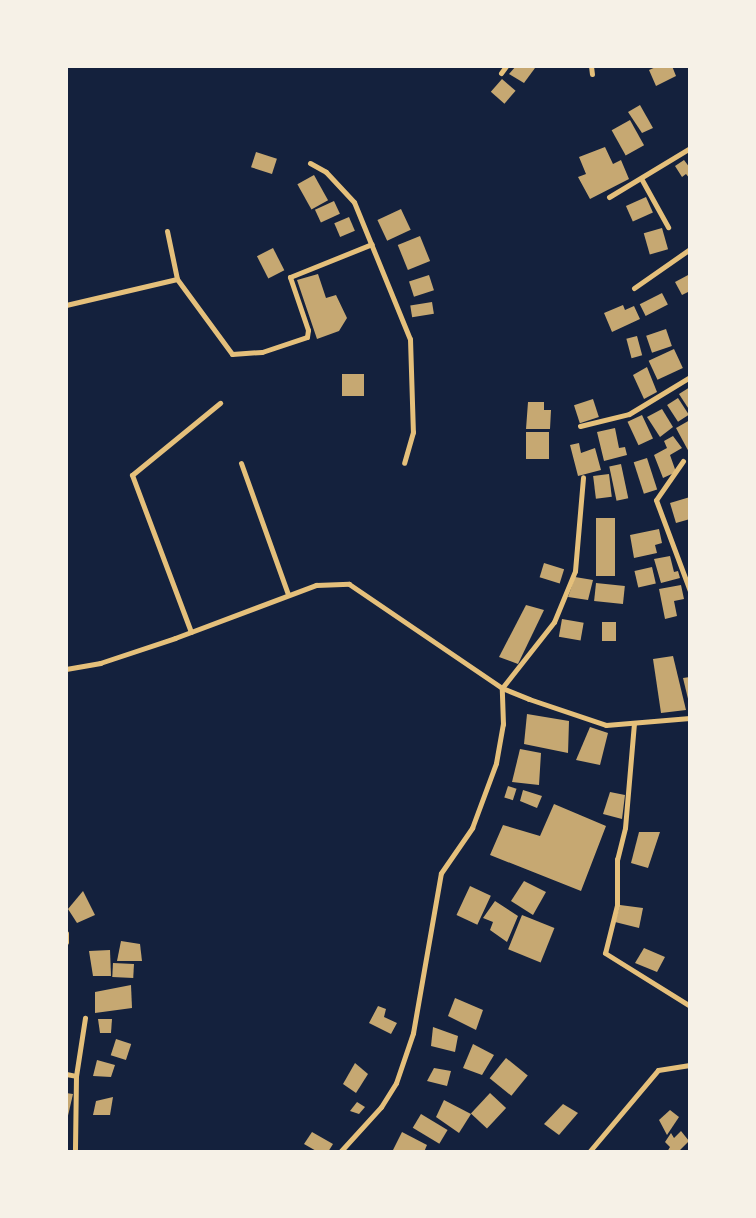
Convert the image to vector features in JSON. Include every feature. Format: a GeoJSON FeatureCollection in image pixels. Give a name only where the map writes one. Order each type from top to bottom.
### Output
{"type":"FeatureCollection","features":[{"type":"Feature","properties":{"kind":"street"},"geometry":{"type":"LineString","coordinates":[[501,73],[506,66]]}},
{"type":"Feature","properties":{"kind":"street"},"geometry":{"type":"LineString","coordinates":[[591,66],[592,74]]}},
{"type":"Feature","properties":{"kind":"street"},"geometry":{"type":"LineString","coordinates":[[609,197],[642,180],[690,148]]}},
{"type":"Feature","properties":{"kind":"street"},"geometry":{"type":"LineString","coordinates":[[310,164],[326,172],[354,202],[410,339],[413,432],[404,463]]}},
{"type":"Feature","properties":{"kind":"street"},"geometry":{"type":"LineString","coordinates":[[642,180],[668,227]]}},
{"type":"Feature","properties":{"kind":"street"},"geometry":{"type":"LineString","coordinates":[[167,231],[177,279],[232,354],[262,352],[307,337],[290,277],[294,273],[372,243]]}},
{"type":"Feature","properties":{"kind":"street"},"geometry":{"type":"LineString","coordinates":[[634,288],[690,249]]}},
{"type":"Feature","properties":{"kind":"street"},"geometry":{"type":"LineString","coordinates":[[66,305],[177,279]]}},
{"type":"Feature","properties":{"kind":"street"},"geometry":{"type":"LineString","coordinates":[[580,426],[629,414],[690,377]]}},
{"type":"Feature","properties":{"kind":"street"},"geometry":{"type":"LineString","coordinates":[[191,632],[132,475],[220,404]]}},
{"type":"Feature","properties":{"kind":"street"},"geometry":{"type":"LineString","coordinates":[[683,461],[656,500],[690,591]]}},
{"type":"Feature","properties":{"kind":"street"},"geometry":{"type":"LineString","coordinates":[[241,464],[288,594]]}},
{"type":"Feature","properties":{"kind":"street"},"geometry":{"type":"LineString","coordinates":[[340,1152],[381,1107],[399,1073],[412,1033],[441,873],[472,828],[496,764],[503,724],[502,687],[554,622],[575,571],[583,477]]}},
{"type":"Feature","properties":{"kind":"street"},"geometry":{"type":"LineString","coordinates":[[66,669],[100,663],[316,585],[349,584],[502,687],[606,725],[690,718]]}},
{"type":"Feature","properties":{"kind":"street"},"geometry":{"type":"LineString","coordinates":[[634,723],[625,828],[617,859],[617,905],[605,953],[690,1006]]}},
{"type":"Feature","properties":{"kind":"street"},"geometry":{"type":"LineString","coordinates":[[75,1152],[76,1076],[85,1018]]}},
{"type":"Feature","properties":{"kind":"street"},"geometry":{"type":"LineString","coordinates":[[589,1152],[658,1070],[690,1065]]}},
{"type":"Feature","properties":{"kind":"street"},"geometry":{"type":"LineString","coordinates":[[66,1074],[76,1076]]}},
{"type":"Feature","properties":{"kind":"building"},"geometry":{"type":"Polygon","coordinates":[[[516,66],[535,68],[524,83],[509,74],[516,66]]]}},
{"type":"Feature","properties":{"kind":"building"},"geometry":{"type":"Polygon","coordinates":[[[658,66],[672,66],[676,76],[656,86],[649,70],[658,66]]]}},
{"type":"Feature","properties":{"kind":"building"},"geometry":{"type":"Polygon","coordinates":[[[502,79],[516,91],[504,104],[491,92],[502,79]]]}},
{"type":"Feature","properties":{"kind":"building"},"geometry":{"type":"Polygon","coordinates":[[[640,105],[653,128],[642,133],[628,112],[640,105]]]}},
{"type":"Feature","properties":{"kind":"building"},"geometry":{"type":"Polygon","coordinates":[[[630,120],[644,145],[626,156],[612,130],[630,120]]]}},
{"type":"Feature","properties":{"kind":"building"},"geometry":{"type":"Polygon","coordinates":[[[605,147],[613,164],[621,160],[629,179],[590,199],[578,177],[586,174],[579,157],[605,147]]]}},
{"type":"Feature","properties":{"kind":"building"},"geometry":{"type":"Polygon","coordinates":[[[256,152],[277,159],[272,174],[251,167],[256,152]]]}},
{"type":"Feature","properties":{"kind":"building"},"geometry":{"type":"Polygon","coordinates":[[[684,160],[690,168],[690,179],[686,174],[682,177],[675,166],[684,160]]]}},
{"type":"Feature","properties":{"kind":"building"},"geometry":{"type":"Polygon","coordinates":[[[314,175],[328,200],[311,210],[297,184],[314,175]]]}},
{"type":"Feature","properties":{"kind":"building"},"geometry":{"type":"Polygon","coordinates":[[[646,197],[653,213],[633,221],[626,206],[646,197]]]}},
{"type":"Feature","properties":{"kind":"building"},"geometry":{"type":"Polygon","coordinates":[[[334,201],[340,214],[321,223],[315,210],[334,201]]]}},
{"type":"Feature","properties":{"kind":"building"},"geometry":{"type":"Polygon","coordinates":[[[401,209],[411,230],[387,241],[377,220],[401,209]]]}},
{"type":"Feature","properties":{"kind":"building"},"geometry":{"type":"Polygon","coordinates":[[[349,217],[355,231],[340,237],[334,223],[349,217]]]}},
{"type":"Feature","properties":{"kind":"building"},"geometry":{"type":"Polygon","coordinates":[[[662,228],[668,249],[650,254],[644,233],[662,228]]]}},
{"type":"Feature","properties":{"kind":"building"},"geometry":{"type":"Polygon","coordinates":[[[420,236],[430,261],[408,270],[398,245],[420,236]]]}},
{"type":"Feature","properties":{"kind":"building"},"geometry":{"type":"Polygon","coordinates":[[[273,248],[284,270],[268,278],[257,256],[273,248]]]}},
{"type":"Feature","properties":{"kind":"building"},"geometry":{"type":"Polygon","coordinates":[[[318,274],[326,298],[336,295],[347,318],[339,331],[317,339],[297,280],[318,274]]]}},
{"type":"Feature","properties":{"kind":"building"},"geometry":{"type":"Polygon","coordinates":[[[690,274],[690,291],[682,295],[675,282],[690,274]]]}},
{"type":"Feature","properties":{"kind":"building"},"geometry":{"type":"Polygon","coordinates":[[[429,275],[434,290],[414,297],[409,281],[429,275]]]}},
{"type":"Feature","properties":{"kind":"building"},"geometry":{"type":"Polygon","coordinates":[[[662,293],[668,305],[646,316],[640,304],[662,293]]]}},
{"type":"Feature","properties":{"kind":"building"},"geometry":{"type":"Polygon","coordinates":[[[432,302],[434,314],[412,317],[410,305],[432,302]]]}},
{"type":"Feature","properties":{"kind":"building"},"geometry":{"type":"Polygon","coordinates":[[[623,305],[625,310],[634,306],[640,319],[612,332],[604,313],[623,305]]]}},
{"type":"Feature","properties":{"kind":"building"},"geometry":{"type":"Polygon","coordinates":[[[666,329],[672,346],[652,353],[646,336],[666,329]]]}},
{"type":"Feature","properties":{"kind":"building"},"geometry":{"type":"Polygon","coordinates":[[[637,336],[642,355],[632,358],[626,339],[637,336]]]}},
{"type":"Feature","properties":{"kind":"building"},"geometry":{"type":"Polygon","coordinates":[[[674,349],[683,368],[657,380],[649,361],[674,349]]]}},
{"type":"Feature","properties":{"kind":"building"},"geometry":{"type":"Polygon","coordinates":[[[647,367],[657,392],[644,399],[633,375],[647,367]]]}},
{"type":"Feature","properties":{"kind":"building"},"geometry":{"type":"Polygon","coordinates":[[[342,374],[364,374],[364,396],[342,396],[342,374]]]}},
{"type":"Feature","properties":{"kind":"building"},"geometry":{"type":"Polygon","coordinates":[[[690,387],[690,411],[679,394],[690,387]]]}},
{"type":"Feature","properties":{"kind":"building"},"geometry":{"type":"Polygon","coordinates":[[[678,398],[689,415],[678,422],[667,405],[678,398]]]}},
{"type":"Feature","properties":{"kind":"building"},"geometry":{"type":"Polygon","coordinates":[[[593,399],[599,417],[580,423],[574,405],[593,399]]]}},
{"type":"Feature","properties":{"kind":"building"},"geometry":{"type":"Polygon","coordinates":[[[528,402],[544,402],[544,410],[551,410],[550,429],[526,429],[528,402]]]}},
{"type":"Feature","properties":{"kind":"building"},"geometry":{"type":"Polygon","coordinates":[[[662,409],[673,427],[660,437],[647,417],[662,409]]]}},
{"type":"Feature","properties":{"kind":"building"},"geometry":{"type":"Polygon","coordinates":[[[642,415],[653,439],[638,445],[627,422],[642,415]]]}},
{"type":"Feature","properties":{"kind":"building"},"geometry":{"type":"Polygon","coordinates":[[[690,420],[690,454],[676,428],[690,420]]]}},
{"type":"Feature","properties":{"kind":"building"},"geometry":{"type":"Polygon","coordinates":[[[615,428],[619,448],[625,447],[627,455],[604,461],[597,432],[615,428]]]}},
{"type":"Feature","properties":{"kind":"building"},"geometry":{"type":"Polygon","coordinates":[[[526,432],[549,432],[549,459],[526,459],[526,432]]]}},
{"type":"Feature","properties":{"kind":"building"},"geometry":{"type":"Polygon","coordinates":[[[673,436],[682,448],[670,455],[676,472],[663,478],[654,455],[667,448],[664,441],[673,436]]]}},
{"type":"Feature","properties":{"kind":"building"},"geometry":{"type":"Polygon","coordinates":[[[579,443],[581,453],[595,448],[601,470],[578,476],[570,445],[579,443]]]}},
{"type":"Feature","properties":{"kind":"building"},"geometry":{"type":"Polygon","coordinates":[[[647,458],[657,489],[644,494],[634,462],[647,458]]]}},
{"type":"Feature","properties":{"kind":"building"},"geometry":{"type":"Polygon","coordinates":[[[621,464],[628,498],[617,501],[609,466],[621,464]]]}},
{"type":"Feature","properties":{"kind":"building"},"geometry":{"type":"Polygon","coordinates":[[[609,474],[612,497],[596,499],[593,476],[609,474]]]}},
{"type":"Feature","properties":{"kind":"building"},"geometry":{"type":"Polygon","coordinates":[[[690,497],[690,519],[676,523],[670,503],[690,497]]]}},
{"type":"Feature","properties":{"kind":"building"},"geometry":{"type":"Polygon","coordinates":[[[596,518],[615,518],[615,576],[596,576],[596,518]]]}},
{"type":"Feature","properties":{"kind":"building"},"geometry":{"type":"Polygon","coordinates":[[[659,529],[662,543],[655,545],[657,553],[634,558],[630,535],[659,529]]]}},
{"type":"Feature","properties":{"kind":"building"},"geometry":{"type":"Polygon","coordinates":[[[670,556],[674,572],[678,571],[680,578],[661,583],[654,559],[670,556]]]}},
{"type":"Feature","properties":{"kind":"building"},"geometry":{"type":"Polygon","coordinates":[[[544,563],[564,569],[560,583],[540,577],[544,563]]]}},
{"type":"Feature","properties":{"kind":"building"},"geometry":{"type":"Polygon","coordinates":[[[652,567],[656,584],[638,588],[634,571],[652,567]]]}},
{"type":"Feature","properties":{"kind":"building"},"geometry":{"type":"Polygon","coordinates":[[[575,577],[593,580],[588,600],[568,597],[575,577]]]}},
{"type":"Feature","properties":{"kind":"building"},"geometry":{"type":"Polygon","coordinates":[[[596,583],[625,586],[623,604],[594,601],[596,583]]]}},
{"type":"Feature","properties":{"kind":"building"},"geometry":{"type":"Polygon","coordinates":[[[681,585],[684,599],[674,601],[677,616],[665,619],[659,589],[681,585]]]}},
{"type":"Feature","properties":{"kind":"building"},"geometry":{"type":"Polygon","coordinates":[[[526,605],[544,610],[518,664],[499,657],[526,605]]]}},
{"type":"Feature","properties":{"kind":"building"},"geometry":{"type":"Polygon","coordinates":[[[562,619],[584,623],[581,641],[559,637],[562,619]]]}},
{"type":"Feature","properties":{"kind":"building"},"geometry":{"type":"Polygon","coordinates":[[[602,622],[616,622],[616,641],[602,641],[602,622]]]}},
{"type":"Feature","properties":{"kind":"building"},"geometry":{"type":"Polygon","coordinates":[[[673,656],[686,710],[661,713],[653,659],[673,656]]]}},
{"type":"Feature","properties":{"kind":"building"},"geometry":{"type":"Polygon","coordinates":[[[690,677],[690,703],[689,703],[683,678],[690,677]]]}},
{"type":"Feature","properties":{"kind":"building"},"geometry":{"type":"Polygon","coordinates":[[[527,714],[569,721],[568,753],[524,744],[527,714]]]}},
{"type":"Feature","properties":{"kind":"building"},"geometry":{"type":"Polygon","coordinates":[[[590,727],[608,733],[600,765],[576,760],[590,727]]]}},
{"type":"Feature","properties":{"kind":"building"},"geometry":{"type":"Polygon","coordinates":[[[520,749],[541,753],[539,785],[512,782],[520,749]]]}},
{"type":"Feature","properties":{"kind":"building"},"geometry":{"type":"Polygon","coordinates":[[[508,786],[517,789],[513,800],[504,797],[508,786]]]}},
{"type":"Feature","properties":{"kind":"building"},"geometry":{"type":"Polygon","coordinates":[[[523,790],[542,796],[537,808],[520,801],[523,790]]]}},
{"type":"Feature","properties":{"kind":"building"},"geometry":{"type":"Polygon","coordinates":[[[610,792],[625,795],[622,819],[603,814],[610,792]]]}},
{"type":"Feature","properties":{"kind":"building"},"geometry":{"type":"Polygon","coordinates":[[[554,804],[606,826],[581,891],[490,855],[503,825],[540,836],[554,804]]]}},
{"type":"Feature","properties":{"kind":"building"},"geometry":{"type":"Polygon","coordinates":[[[639,832],[660,832],[648,868],[631,863],[639,832]]]}},
{"type":"Feature","properties":{"kind":"building"},"geometry":{"type":"Polygon","coordinates":[[[524,881],[546,892],[533,915],[511,901],[524,881]]]}},
{"type":"Feature","properties":{"kind":"building"},"geometry":{"type":"Polygon","coordinates":[[[470,886],[491,896],[477,925],[456,915],[470,886]]]}},
{"type":"Feature","properties":{"kind":"building"},"geometry":{"type":"Polygon","coordinates":[[[83,891],[95,915],[77,923],[68,909],[83,891]]]}},
{"type":"Feature","properties":{"kind":"building"},"geometry":{"type":"Polygon","coordinates":[[[495,901],[518,916],[507,942],[490,930],[493,922],[483,918],[495,901]]]}},
{"type":"Feature","properties":{"kind":"building"},"geometry":{"type":"Polygon","coordinates":[[[620,905],[643,908],[639,928],[615,922],[620,905]]]}},
{"type":"Feature","properties":{"kind":"building"},"geometry":{"type":"Polygon","coordinates":[[[522,915],[554,928],[541,962],[508,949],[522,915]]]}},
{"type":"Feature","properties":{"kind":"building"},"geometry":{"type":"Polygon","coordinates":[[[121,941],[140,944],[142,961],[117,961],[121,941]]]}},
{"type":"Feature","properties":{"kind":"building"},"geometry":{"type":"Polygon","coordinates":[[[644,948],[665,957],[657,972],[635,963],[644,948]]]}},
{"type":"Feature","properties":{"kind":"building"},"geometry":{"type":"Polygon","coordinates":[[[110,950],[111,976],[93,976],[89,951],[110,950]]]}},
{"type":"Feature","properties":{"kind":"building"},"geometry":{"type":"Polygon","coordinates":[[[113,963],[134,964],[133,978],[112,977],[113,963]]]}},
{"type":"Feature","properties":{"kind":"building"},"geometry":{"type":"Polygon","coordinates":[[[131,985],[132,1008],[95,1013],[95,992],[131,985]]]}},
{"type":"Feature","properties":{"kind":"building"},"geometry":{"type":"Polygon","coordinates":[[[455,998],[483,1010],[476,1030],[448,1016],[455,998]]]}},
{"type":"Feature","properties":{"kind":"building"},"geometry":{"type":"Polygon","coordinates":[[[378,1006],[386,1009],[384,1017],[397,1023],[391,1034],[369,1023],[378,1006]]]}},
{"type":"Feature","properties":{"kind":"building"},"geometry":{"type":"Polygon","coordinates":[[[98,1019],[112,1019],[111,1033],[100,1033],[98,1019]]]}},
{"type":"Feature","properties":{"kind":"building"},"geometry":{"type":"Polygon","coordinates":[[[433,1027],[458,1036],[455,1052],[431,1046],[433,1027]]]}},
{"type":"Feature","properties":{"kind":"building"},"geometry":{"type":"Polygon","coordinates":[[[116,1039],[131,1044],[126,1060],[111,1055],[116,1039]]]}},
{"type":"Feature","properties":{"kind":"building"},"geometry":{"type":"Polygon","coordinates":[[[473,1044],[494,1055],[482,1075],[463,1068],[473,1044]]]}},
{"type":"Feature","properties":{"kind":"building"},"geometry":{"type":"Polygon","coordinates":[[[506,1058],[528,1076],[511,1096],[490,1078],[506,1058]]]}},
{"type":"Feature","properties":{"kind":"building"},"geometry":{"type":"Polygon","coordinates":[[[97,1060],[115,1065],[111,1077],[93,1076],[97,1060]]]}},
{"type":"Feature","properties":{"kind":"building"},"geometry":{"type":"Polygon","coordinates":[[[355,1063],[368,1074],[356,1093],[343,1084],[355,1063]]]}},
{"type":"Feature","properties":{"kind":"building"},"geometry":{"type":"Polygon","coordinates":[[[434,1068],[451,1071],[447,1086],[427,1081],[434,1068]]]}},
{"type":"Feature","properties":{"kind":"building"},"geometry":{"type":"Polygon","coordinates":[[[66,1093],[73,1094],[67,1120],[66,1120],[66,1093]]]}},
{"type":"Feature","properties":{"kind":"building"},"geometry":{"type":"Polygon","coordinates":[[[490,1093],[506,1108],[487,1128],[471,1113],[490,1093]]]}},
{"type":"Feature","properties":{"kind":"building"},"geometry":{"type":"Polygon","coordinates":[[[113,1097],[110,1115],[93,1115],[96,1101],[113,1097]]]}},
{"type":"Feature","properties":{"kind":"building"},"geometry":{"type":"Polygon","coordinates":[[[444,1100],[471,1114],[459,1133],[436,1117],[444,1100]]]}},
{"type":"Feature","properties":{"kind":"building"},"geometry":{"type":"Polygon","coordinates":[[[357,1102],[365,1107],[359,1114],[350,1111],[357,1102]]]}},
{"type":"Feature","properties":{"kind":"building"},"geometry":{"type":"Polygon","coordinates":[[[563,1104],[578,1113],[559,1135],[544,1124],[563,1104]]]}},
{"type":"Feature","properties":{"kind":"building"},"geometry":{"type":"Polygon","coordinates":[[[670,1110],[679,1117],[667,1135],[659,1120],[670,1110]]]}},
{"type":"Feature","properties":{"kind":"building"},"geometry":{"type":"Polygon","coordinates":[[[421,1114],[448,1130],[439,1144],[413,1128],[421,1114]]]}},
{"type":"Feature","properties":{"kind":"building"},"geometry":{"type":"Polygon","coordinates":[[[681,1131],[689,1141],[678,1152],[667,1152],[670,1147],[665,1142],[671,1133],[674,1138],[681,1131]]]}},
{"type":"Feature","properties":{"kind":"building"},"geometry":{"type":"Polygon","coordinates":[[[312,1132],[333,1144],[328,1152],[318,1152],[304,1144],[312,1132]]]}},
{"type":"Feature","properties":{"kind":"building"},"geometry":{"type":"Polygon","coordinates":[[[402,1132],[427,1145],[424,1152],[392,1152],[402,1132]]]}}]}
